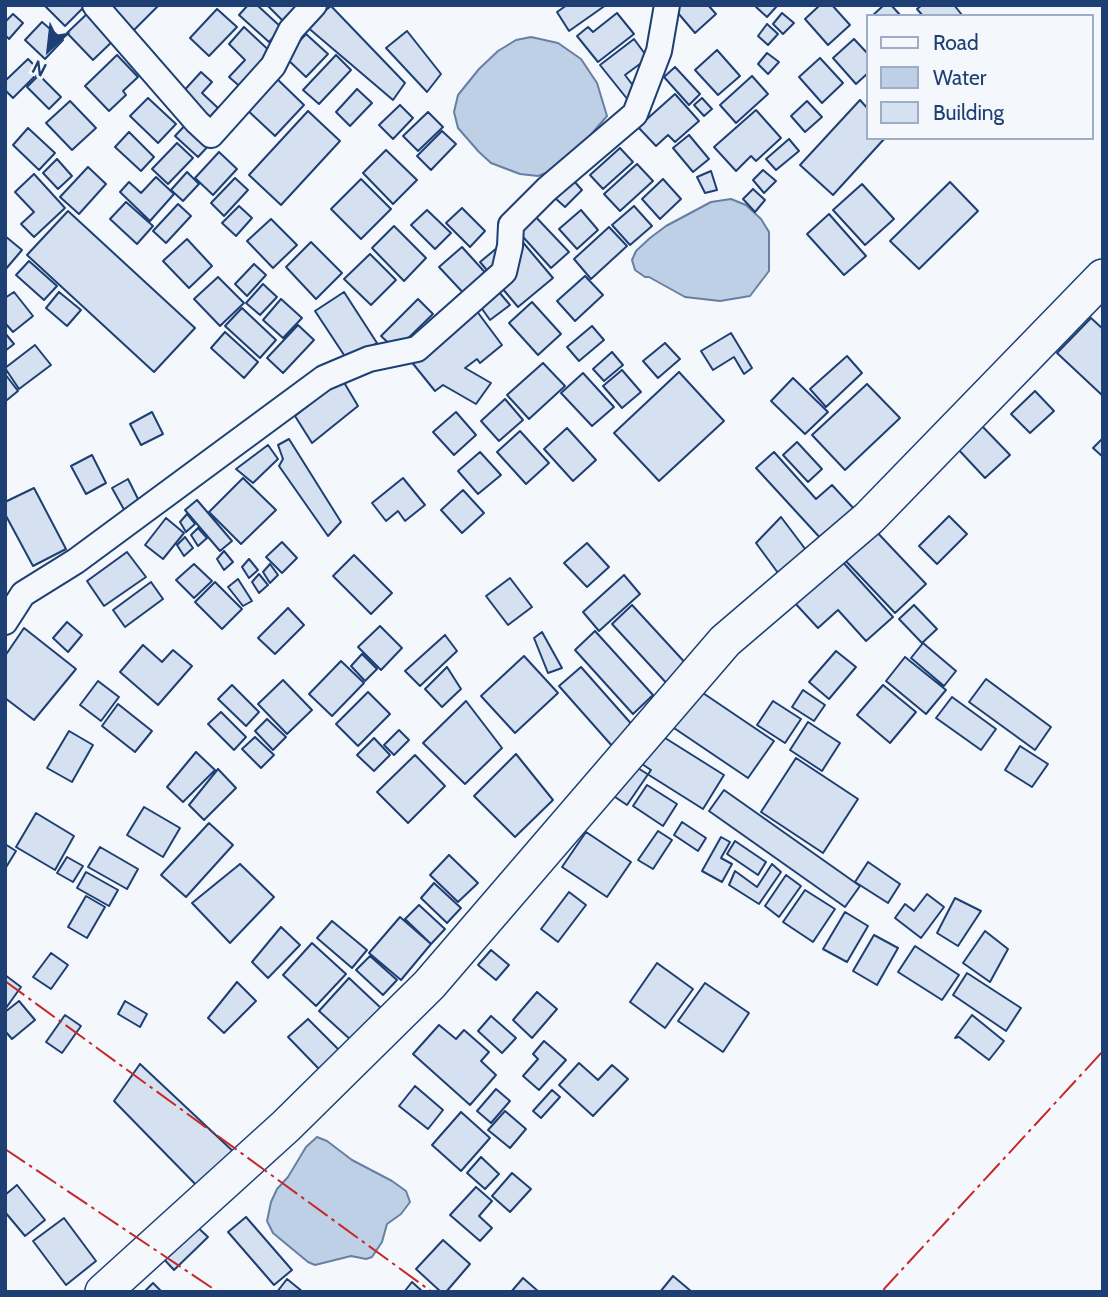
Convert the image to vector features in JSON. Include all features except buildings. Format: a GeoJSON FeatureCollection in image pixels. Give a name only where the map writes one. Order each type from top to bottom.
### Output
{"type":"FeatureCollection","features":[{"type":"Feature","properties":{"kind":"street"},"geometry":{"type":"LineString","coordinates":[[95,5],[211,135],[273,66],[291,30],[314,5]]}},
{"type":"Feature","properties":{"kind":"street"},"geometry":{"type":"LineString","coordinates":[[5,622],[23,594],[76,561],[324,378],[369,359],[417,349],[504,272],[510,246],[510,225],[547,189],[635,114],[659,51],[667,5]]}},
{"type":"Feature","properties":{"kind":"street"},"geometry":{"type":"LineString","coordinates":[[103,1292],[286,1126],[429,985],[725,641],[869,518],[1103,277]]}},
{"type":"Feature","properties":{"kind":"water"},"geometry":{"type":"Polygon","coordinates":[[[531,37],[558,43],[581,59],[597,83],[607,116],[575,153],[556,169],[538,176],[520,174],[491,163],[458,128],[454,112],[458,95],[479,69],[498,51],[516,40],[531,37]]]}},
{"type":"Feature","properties":{"kind":"water"},"geometry":{"type":"Polygon","coordinates":[[[731,199],[746,205],[761,219],[769,232],[769,271],[750,296],[720,301],[685,297],[635,270],[632,260],[636,251],[666,226],[711,202],[731,199]]]}},
{"type":"Feature","properties":{"kind":"water"},"geometry":{"type":"Polygon","coordinates":[[[317,1137],[406,1191],[410,1202],[401,1214],[387,1224],[382,1242],[372,1257],[366,1259],[351,1256],[315,1265],[273,1233],[267,1221],[277,1189],[288,1177],[306,1147],[317,1137]]]}},
{"type":"Feature","properties":{"kind":"power"},"geometry":{"type":"LineString","coordinates":[[5,981],[432,1292]]}},
{"type":"Feature","properties":{"kind":"power"},"geometry":{"type":"LineString","coordinates":[[885,1292],[884,1289],[1103,1051]]}},
{"type":"Feature","properties":{"kind":"power"},"geometry":{"type":"LineString","coordinates":[[5,1149],[218,1292]]}}]}
